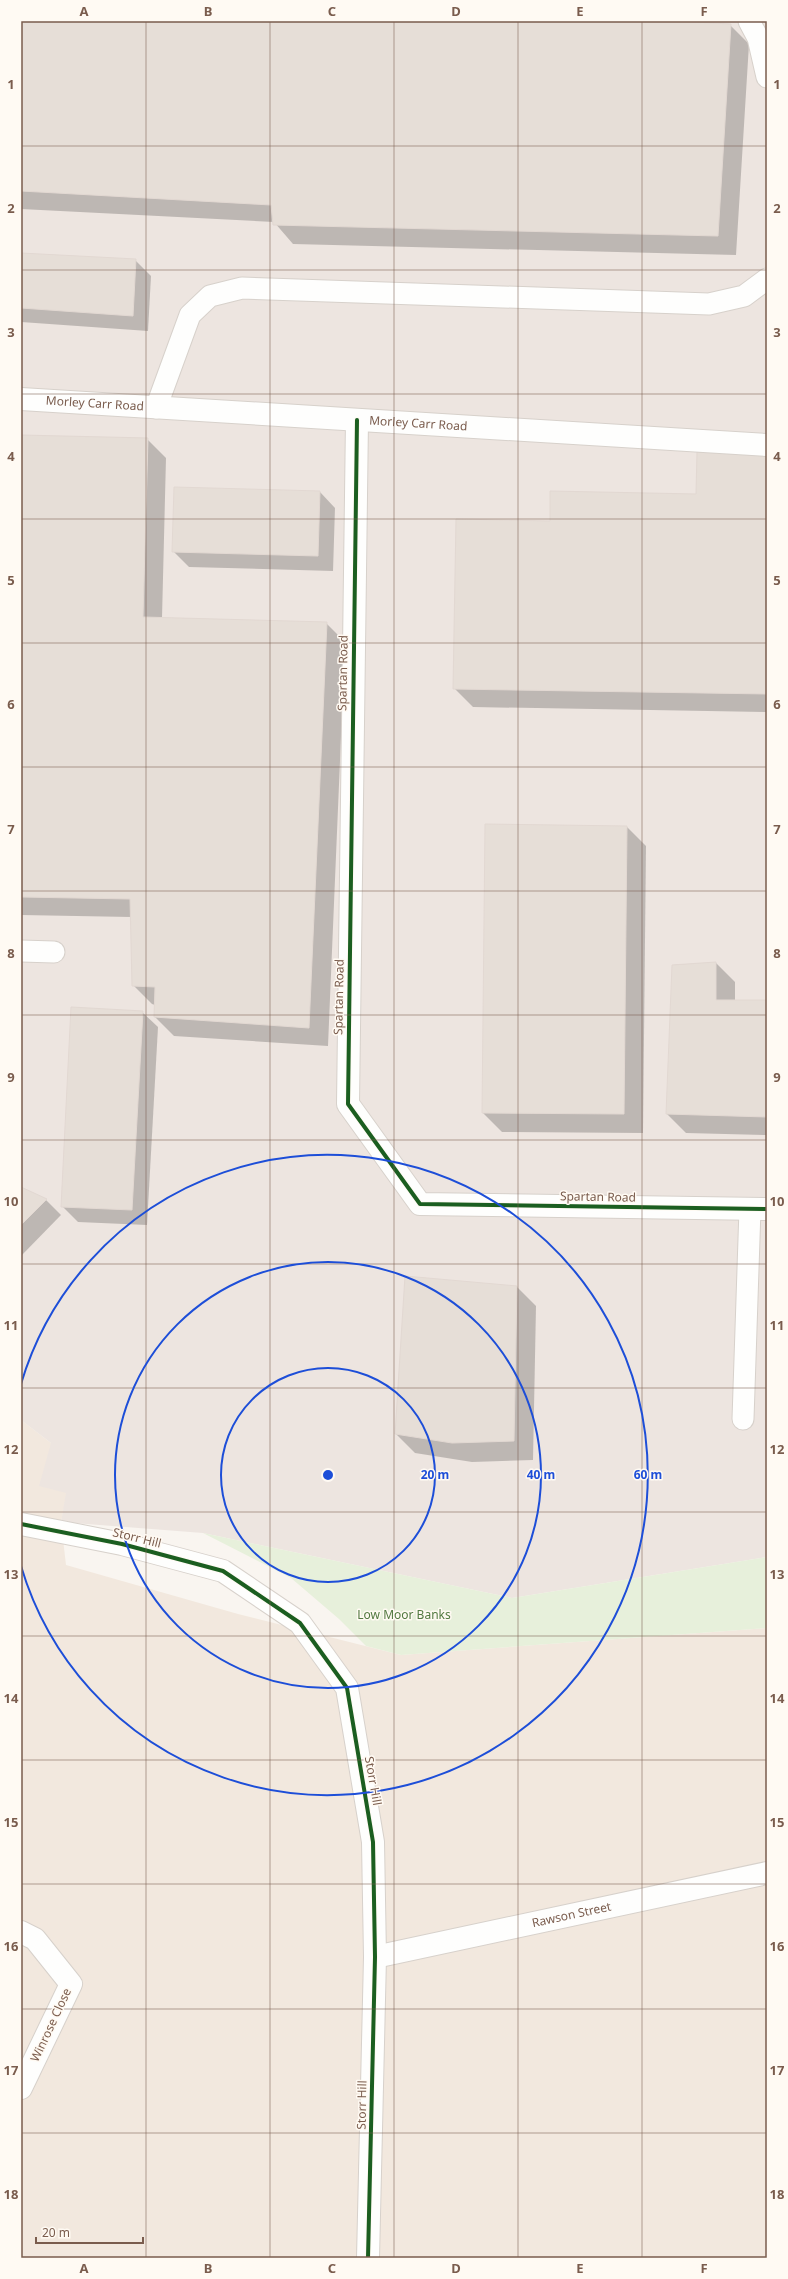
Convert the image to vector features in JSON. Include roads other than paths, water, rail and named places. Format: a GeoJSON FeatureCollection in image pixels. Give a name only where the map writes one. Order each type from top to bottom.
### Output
{"type":"FeatureCollection","features":[{"type":"Feature","properties":{"kind":"street","name":"Morley Carr Road"},"geometry":{"type":"LineString","coordinates":[[21,399],[767,445]]}},
{"type":"Feature","properties":{"kind":"street","name":"Spartan Road"},"geometry":{"type":"LineString","coordinates":[[357,420],[348,1104],[420,1204],[758,1209]]}},
{"type":"Feature","properties":{"kind":"street","name":"Storr Hill"},"geometry":{"type":"LineString","coordinates":[[21,1524],[122,1544],[223,1570],[300,1623],[347,1688],[373,1842],[375,1957],[368,2258]]}},
{"type":"Feature","properties":{"kind":"street","name":"Rawson Street"},"geometry":{"type":"LineString","coordinates":[[375,1957],[767,1873]]}},
{"type":"Feature","properties":{"kind":"street","name":"Winrose Close"},"geometry":{"type":"LineString","coordinates":[[21,1932],[35,1939],[71,1984],[21,2088]]}},
{"type":"Feature","properties":{"kind":"lane"},"geometry":{"type":"LineString","coordinates":[[749,21],[758,38],[767,77]]}},
{"type":"Feature","properties":{"kind":"lane"},"geometry":{"type":"LineString","coordinates":[[156,408],[190,315],[210,296],[242,288],[709,304],[744,296],[767,279]]}},
{"type":"Feature","properties":{"kind":"lane"},"geometry":{"type":"LineString","coordinates":[[21,951],[54,952]]}},
{"type":"Feature","properties":{"kind":"lane"},"geometry":{"type":"LineString","coordinates":[[743,1419],[758,1209]]}},
{"type":"Feature","properties":{"kind":"park label","name":"Low Moor Banks"},"geometry":{"type":"Point","coordinates":[404,1615]}}]}
